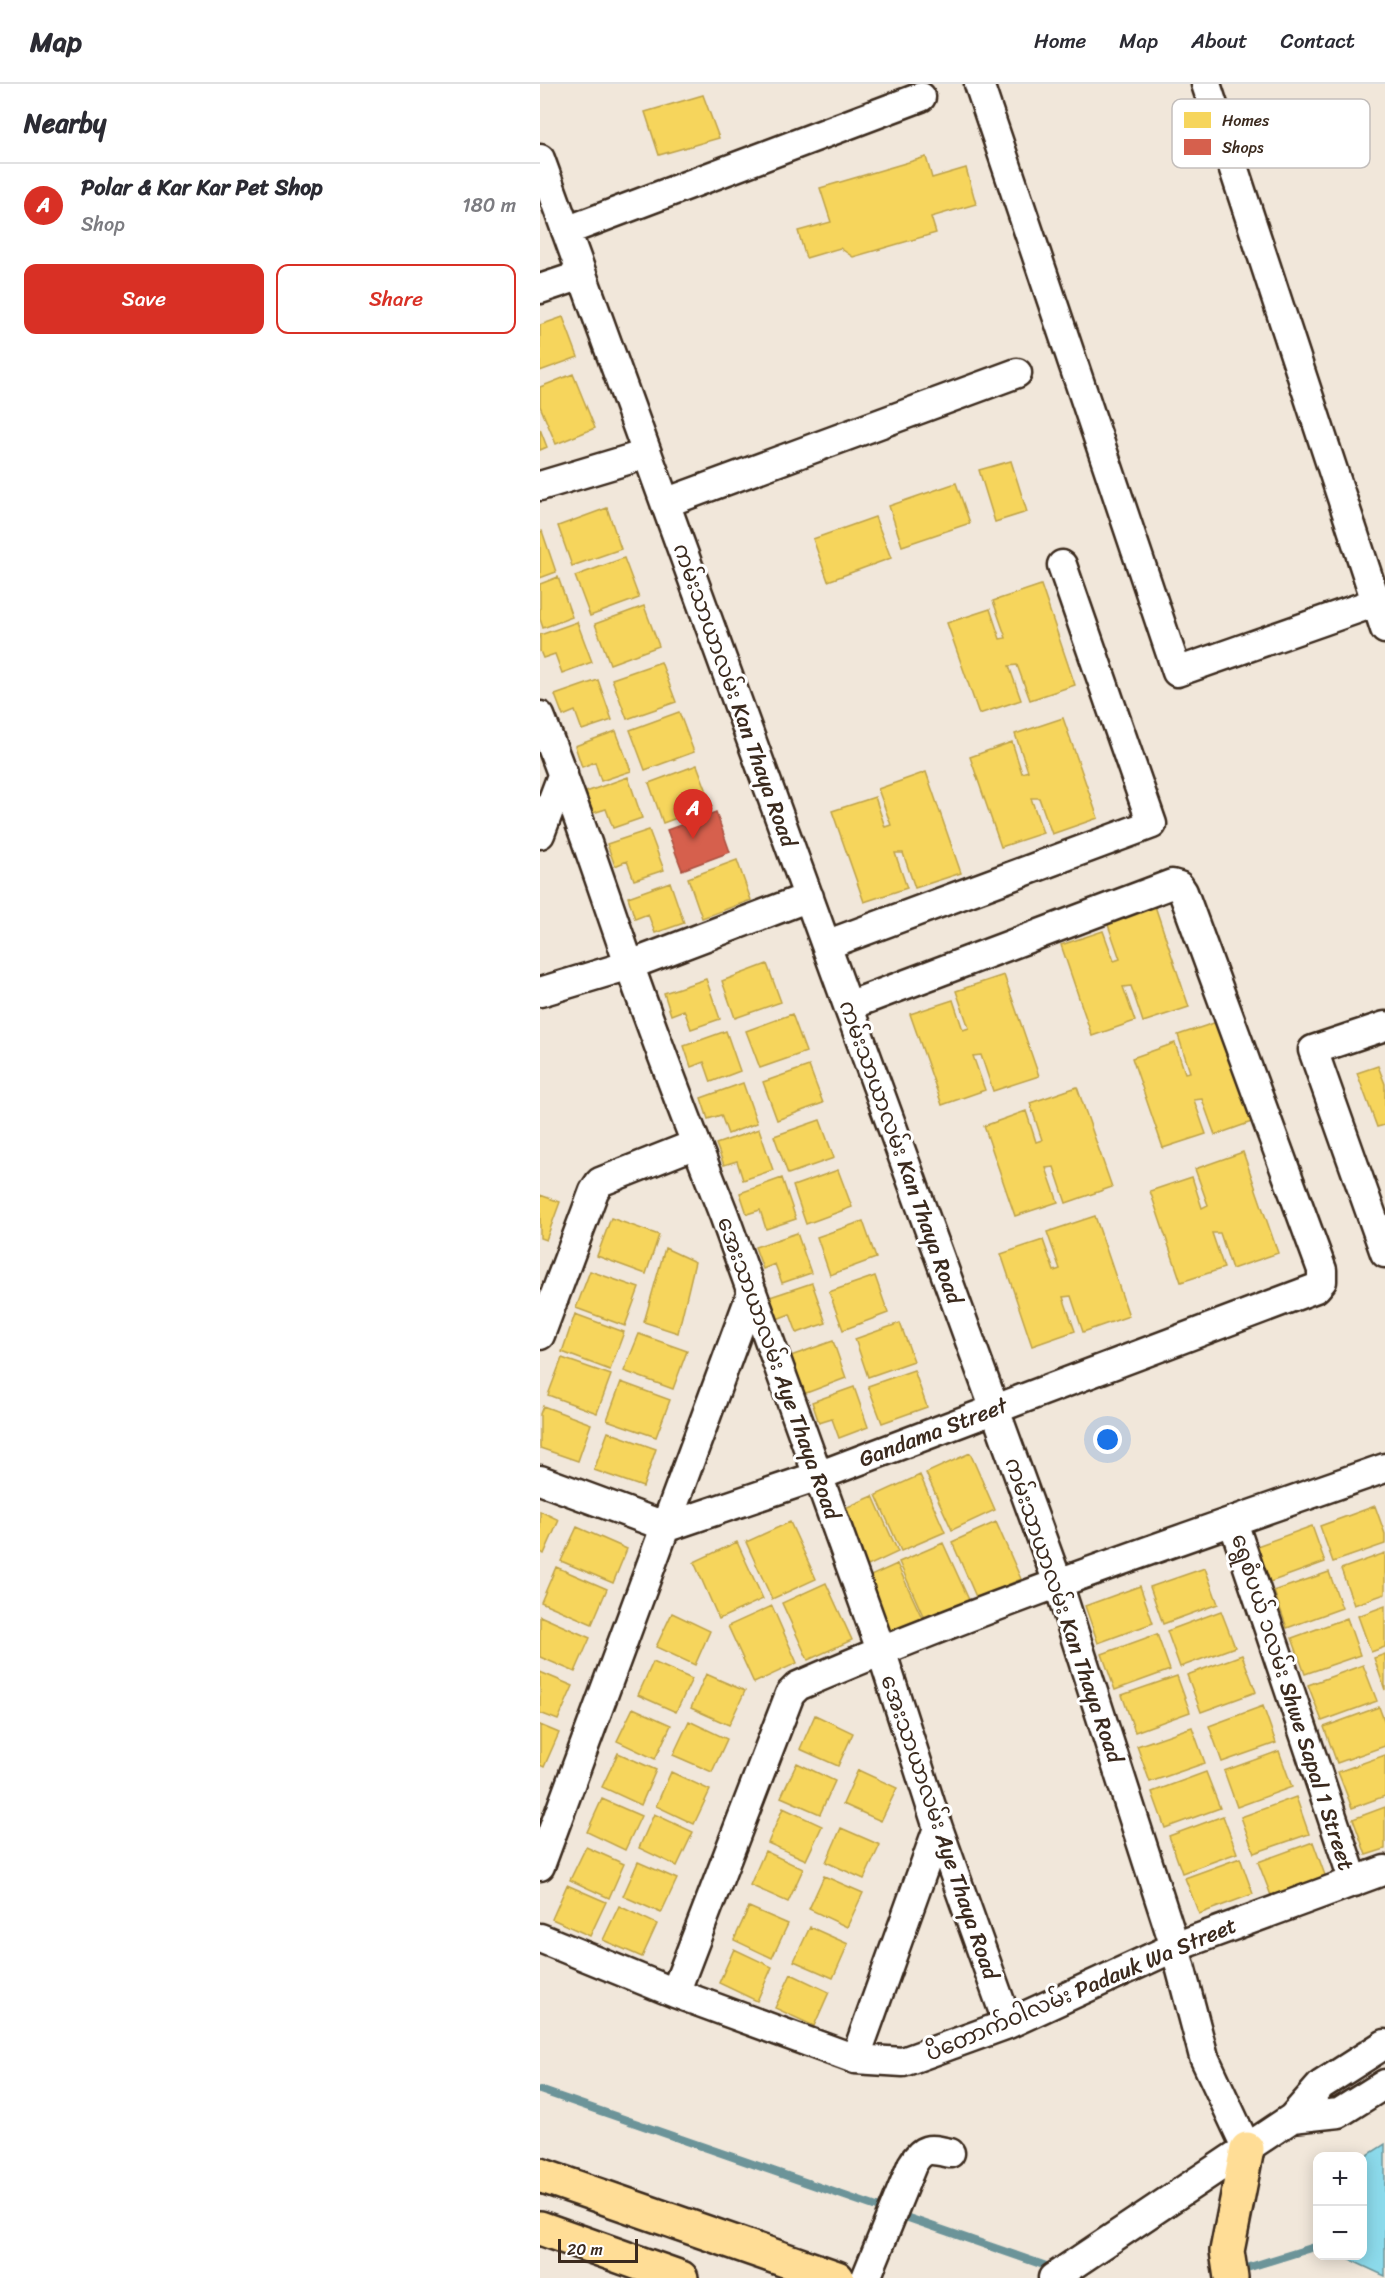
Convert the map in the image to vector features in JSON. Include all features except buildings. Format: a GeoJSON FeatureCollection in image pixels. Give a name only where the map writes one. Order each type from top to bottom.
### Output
{"type":"FeatureCollection","features":[{"type":"Feature","properties":{"kind":"main road"},"geometry":{"type":"LineString","coordinates":[[1231,2278],[1227,2251],[1247,2149]]}},
{"type":"Feature","properties":{"kind":"main road"},"geometry":{"type":"LineString","coordinates":[[540,2175],[837,2278]]}},
{"type":"Feature","properties":{"kind":"main road"},"geometry":{"type":"LineString","coordinates":[[540,2228],[681,2278]]}},
{"type":"Feature","properties":{"kind":"street"},"geometry":{"type":"LineString","coordinates":[[979,84],[1177,672],[1382,610],[1234,168]]}},
{"type":"Feature","properties":{"kind":"street"},"geometry":{"type":"LineString","coordinates":[[1206,84],[1211,99]]}},
{"type":"Feature","properties":{"kind":"street"},"geometry":{"type":"LineString","coordinates":[[566,231],[921,97]]}},
{"type":"Feature","properties":{"kind":"street","name":"ကမ်းသာယာလမ်း Kan Thaya Road"},"geometry":{"type":"LineString","coordinates":[[540,159],[1058,1583],[1174,1947],[1204,2057],[1247,2149]]}},
{"type":"Feature","properties":{"kind":"street"},"geometry":{"type":"LineString","coordinates":[[540,289],[582,275]]}},
{"type":"Feature","properties":{"kind":"street"},"geometry":{"type":"LineString","coordinates":[[665,503],[1017,373]]}},
{"type":"Feature","properties":{"kind":"street"},"geometry":{"type":"LineString","coordinates":[[540,486],[647,454]]}},
{"type":"Feature","properties":{"kind":"street"},"geometry":{"type":"LineString","coordinates":[[826,945],[1152,824],[1062,565]]}},
{"type":"Feature","properties":{"kind":"street","name":"အေးသာယာလမ်း Aye Thaya Road"},"geometry":{"type":"LineString","coordinates":[[540,716],[563,773],[630,965],[752,1292],[881,1650],[938,1827],[1008,2024]]}},
{"type":"Feature","properties":{"kind":"street"},"geometry":{"type":"LineString","coordinates":[[540,834],[563,773]]}},
{"type":"Feature","properties":{"kind":"street","name":"Gandama Street"},"geometry":{"type":"LineString","coordinates":[[667,1527],[818,1476],[1316,1288],[1322,1281],[1322,1270],[1179,886],[1172,884],[848,1006]]}},
{"type":"Feature","properties":{"kind":"street"},"geometry":{"type":"LineString","coordinates":[[540,992],[630,965],[808,897]]}},
{"type":"Feature","properties":{"kind":"street"},"geometry":{"type":"LineString","coordinates":[[1385,1026],[1313,1050],[1385,1253]]}},
{"type":"Feature","properties":{"kind":"street"},"geometry":{"type":"LineString","coordinates":[[540,1335],[594,1191],[600,1182],[696,1144]]}},
{"type":"Feature","properties":{"kind":"street"},"geometry":{"type":"LineString","coordinates":[[540,1866],[752,1292]]}},
{"type":"Feature","properties":{"kind":"street"},"geometry":{"type":"LineString","coordinates":[[675,1994],[790,1694],[798,1686],[881,1650],[1058,1583],[1385,1468]]}},
{"type":"Feature","properties":{"kind":"street"},"geometry":{"type":"LineString","coordinates":[[540,1480],[667,1527]]}},
{"type":"Feature","properties":{"kind":"street","name":"ရွေစံပယ် ၁လမ်း Shwe Sapal 1 Street"},"geometry":{"type":"LineString","coordinates":[[1233,1522],[1353,1882]]}},
{"type":"Feature","properties":{"kind":"street"},"geometry":{"type":"LineString","coordinates":[[855,2059],[938,1827]]}},
{"type":"Feature","properties":{"kind":"street","name":"ပိတောက်ဝါလမ်း Padauk Wa Street"},"geometry":{"type":"LineString","coordinates":[[540,1938],[675,1994],[855,2059],[903,2062],[1008,2024],[1174,1947],[1385,1870]]}},
{"type":"Feature","properties":{"kind":"street"},"geometry":{"type":"LineString","coordinates":[[1053,2278],[1292,2118],[1321,2085],[1385,2044]]}},
{"type":"Feature","properties":{"kind":"street"},"geometry":{"type":"LineString","coordinates":[[1292,2118],[1340,2113],[1385,2084]]}},
{"type":"Feature","properties":{"kind":"street"},"geometry":{"type":"LineString","coordinates":[[866,2278],[918,2154],[931,2149],[950,2153]]}},
{"type":"Feature","properties":{"kind":"water"},"geometry":{"type":"Polygon","coordinates":[[[1385,2144],[1385,2276],[1351,2260],[1367,2260],[1367,2155],[1385,2144]]]}},
{"type":"Feature","properties":{"kind":"waterway"},"geometry":{"type":"LineString","coordinates":[[540,2090],[1055,2269]]}},
{"type":"Feature","properties":{"kind":"waterway"},"geometry":{"type":"LineString","coordinates":[[1237,2271],[1313,2248]]}},
{"type":"Feature","properties":{"kind":"place","name":"Polar & Kar Kar Pet Shop"},"geometry":{"type":"Point","coordinates":[693,839]}}]}
